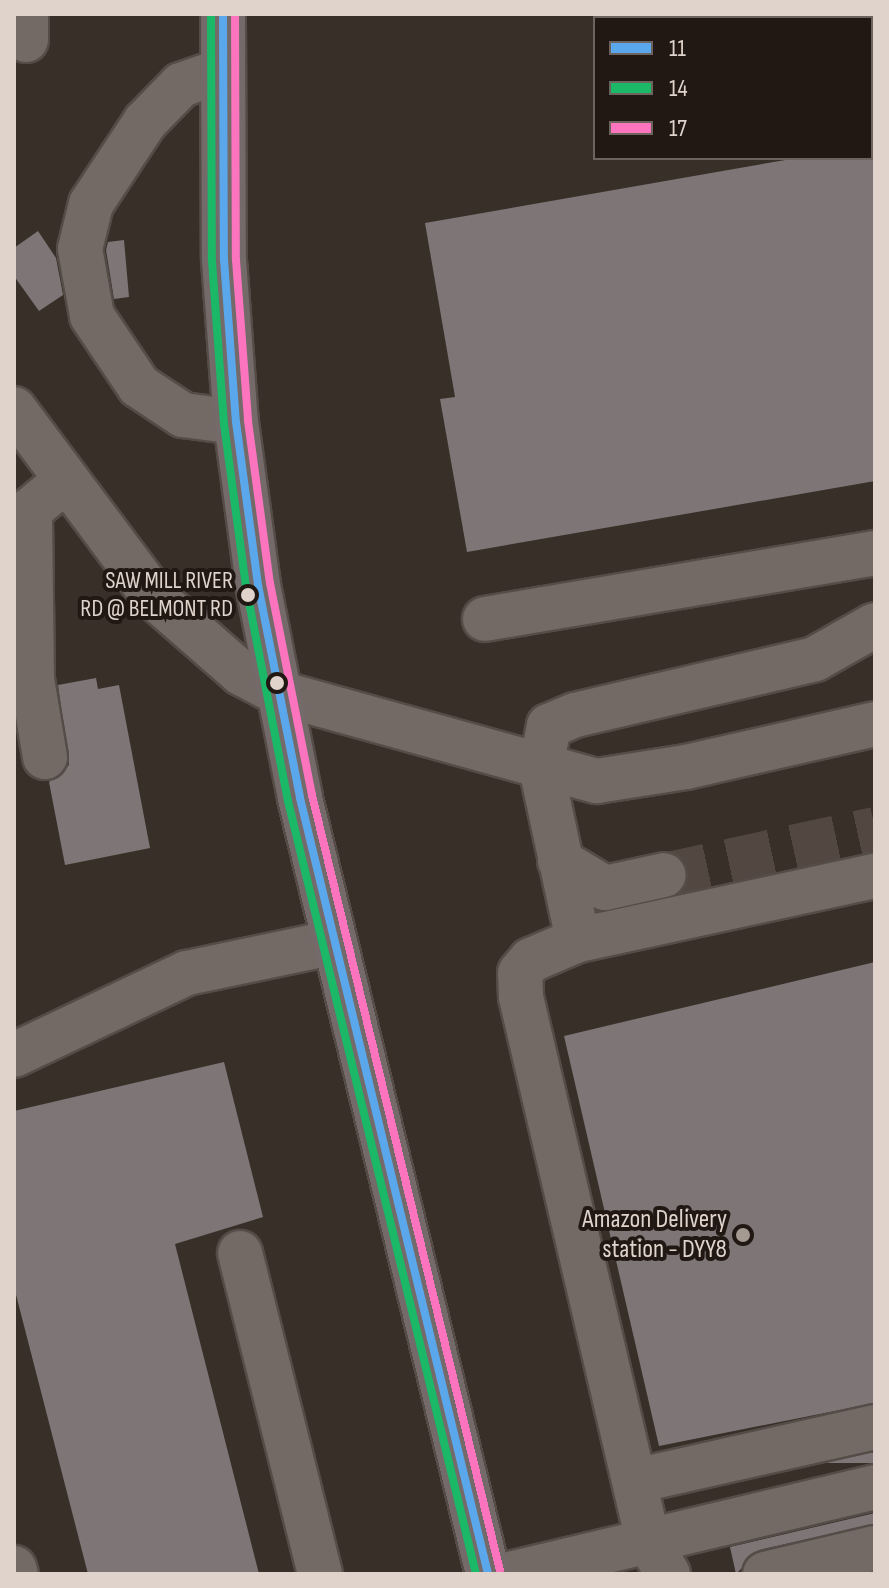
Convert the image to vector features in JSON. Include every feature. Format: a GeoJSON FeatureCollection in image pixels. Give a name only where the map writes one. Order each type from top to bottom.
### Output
{"type":"FeatureCollection","features":[{"type":"Feature","properties":{"kind":"main road"},"geometry":{"type":"LineString","coordinates":[[223,14],[224,260],[236,422],[279,693],[335,942],[488,1574]]}},
{"type":"Feature","properties":{"kind":"street"},"geometry":{"type":"LineString","coordinates":[[221,71],[181,85],[152,113],[91,204],[80,249],[92,316],[139,386],[183,415],[236,422]]}},
{"type":"Feature","properties":{"kind":"street"},"geometry":{"type":"LineString","coordinates":[[14,409],[64,482],[154,597],[241,673],[279,693],[597,781],[686,767],[875,724]]}},
{"type":"Feature","properties":{"kind":"street"},"geometry":{"type":"LineString","coordinates":[[45,757],[32,679],[30,510],[64,482]]}},
{"type":"Feature","properties":{"kind":"street"},"geometry":{"type":"LineString","coordinates":[[485,619],[875,553]]}},
{"type":"Feature","properties":{"kind":"street"},"geometry":{"type":"LineString","coordinates":[[578,940],[541,767],[549,726],[815,659],[875,625]]}},
{"type":"Feature","properties":{"kind":"street"},"geometry":{"type":"LineString","coordinates":[[560,861],[605,888],[664,875]]}},
{"type":"Feature","properties":{"kind":"street"},"geometry":{"type":"LineString","coordinates":[[658,1558],[635,1481],[521,997],[520,973],[531,960],[578,940],[875,876]]}},
{"type":"Feature","properties":{"kind":"street"},"geometry":{"type":"LineString","coordinates":[[14,1055],[187,973],[335,942]]}},
{"type":"Feature","properties":{"kind":"street"},"geometry":{"type":"LineString","coordinates":[[240,1253],[320,1574]]}},
{"type":"Feature","properties":{"kind":"street"},"geometry":{"type":"LineString","coordinates":[[635,1481],[875,1427]]}},
{"type":"Feature","properties":{"kind":"street"},"geometry":{"type":"LineString","coordinates":[[510,1574],[658,1558],[875,1487]]}},
{"type":"Feature","properties":{"kind":"street"},"geometry":{"type":"LineString","coordinates":[[765,1574],[875,1548]]}},
{"type":"Feature","properties":{"kind":"street"},"geometry":{"type":"LineString","coordinates":[[14,1568],[16,1574]]}},
{"type":"Feature","properties":{"kind":"building"},"geometry":{"type":"Polygon","coordinates":[[[875,158],[875,481],[467,552],[440,399],[455,397],[425,223],[786,160],[875,158]]]}},
{"type":"Feature","properties":{"kind":"building"},"geometry":{"type":"Polygon","coordinates":[[[38,231],[56,258],[63,295],[39,311],[14,276],[14,248],[38,231]]]}},
{"type":"Feature","properties":{"kind":"building"},"geometry":{"type":"Polygon","coordinates":[[[124,240],[129,297],[114,299],[106,250],[108,242],[124,240]]]}},
{"type":"Feature","properties":{"kind":"building"},"geometry":{"type":"Polygon","coordinates":[[[96,678],[98,689],[119,685],[150,848],[65,865],[49,782],[69,765],[58,685],[96,678]]]}},
{"type":"Feature","properties":{"kind":"building","name":"Amazon Delivery station - DYY8"},"geometry":{"type":"Polygon","coordinates":[[[875,962],[875,1403],[659,1446],[564,1036],[875,962]]]}},
{"type":"Feature","properties":{"kind":"building"},"geometry":{"type":"Polygon","coordinates":[[[224,1062],[263,1217],[175,1244],[259,1574],[88,1574],[14,1287],[14,1111],[224,1062]]]}},
{"type":"Feature","properties":{"kind":"building"},"geometry":{"type":"Polygon","coordinates":[[[711,1453],[875,1453],[875,1463],[711,1463],[711,1453]]]}},
{"type":"Feature","properties":{"kind":"building"},"geometry":{"type":"Polygon","coordinates":[[[875,1513],[875,1524],[759,1550],[736,1574],[730,1547],[875,1513]]]}},
{"type":"Feature","properties":{"kind":"tunnel"},"geometry":{"type":"LineString","coordinates":[[664,875],[875,829]]}},
{"type":"Feature","properties":{"kind":"transit line","name":"14"},"geometry":{"type":"LineString","coordinates":[[211,14],[212,261],[224,424],[246,587],[288,801],[476,1574]]}},
{"type":"Feature","properties":{"kind":"transit line","name":"11"},"geometry":{"type":"LineString","coordinates":[[223,14],[224,260],[236,422],[258,585],[300,798],[488,1574]]}},
{"type":"Feature","properties":{"kind":"transit line","name":"17"},"geometry":{"type":"LineString","coordinates":[[235,14],[236,260],[248,421],[270,583],[312,795],[500,1571]]}},
{"type":"Feature","properties":{"kind":"place","name":"SAW MILL RIVER RD @ BELMONT RD"},"geometry":{"type":"Point","coordinates":[248,595]}},
{"type":"Feature","properties":{"kind":"place","name":"Amazon Delivery station - DYY8"},"geometry":{"type":"Point","coordinates":[743,1235]}}]}
